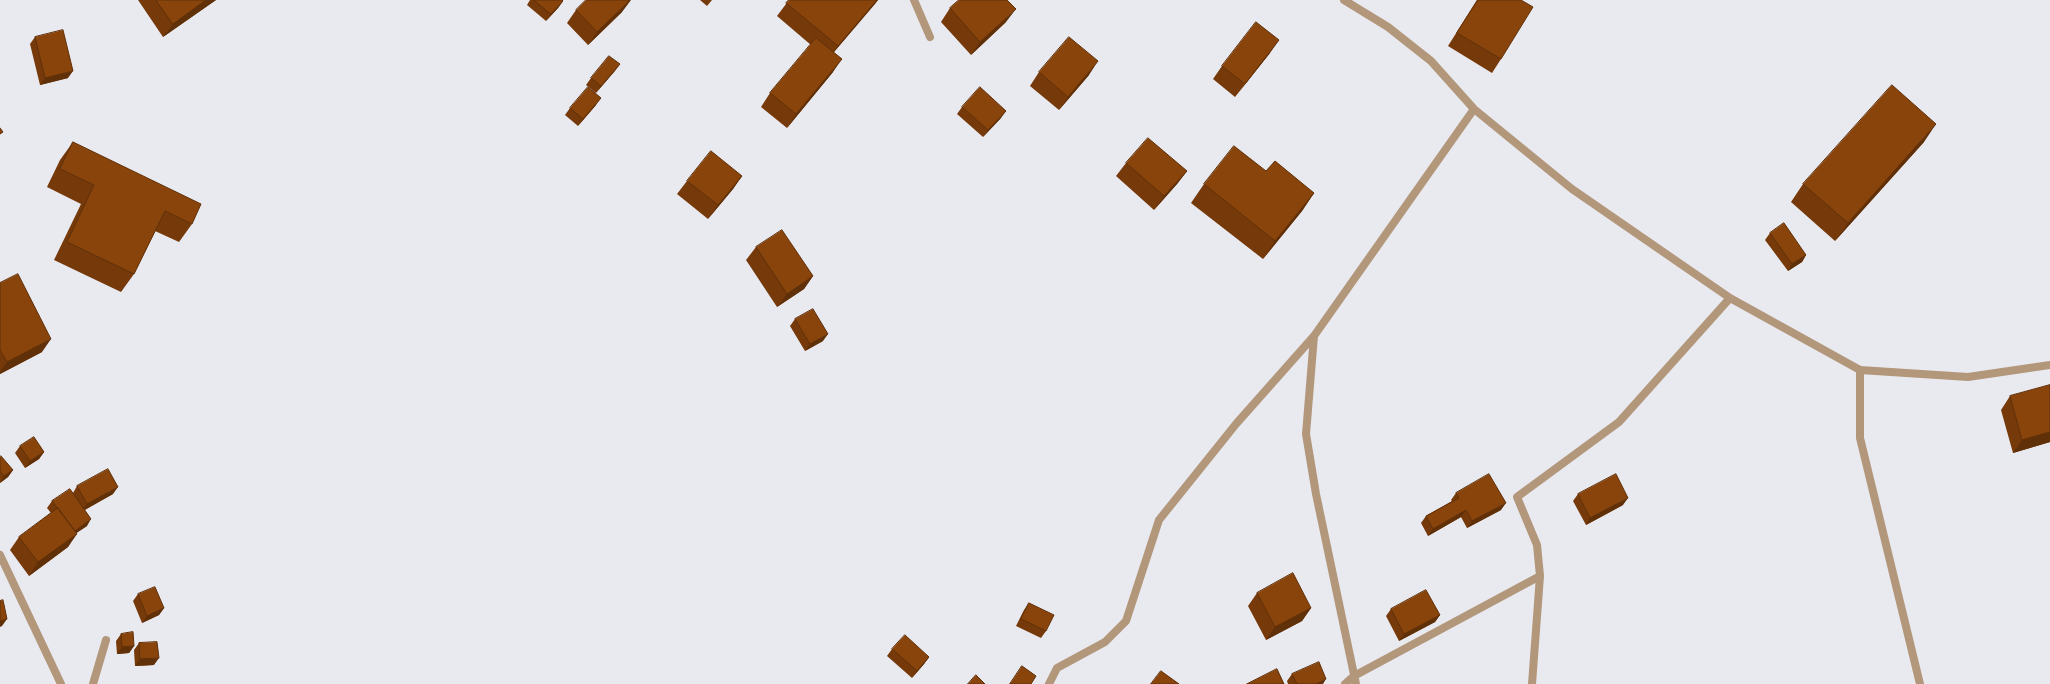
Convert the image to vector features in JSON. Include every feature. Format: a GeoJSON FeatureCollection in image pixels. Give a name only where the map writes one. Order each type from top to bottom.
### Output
{"type":"FeatureCollection","features":[{"type":"Feature","properties":{"kind":"street"},"geometry":{"type":"LineString","coordinates":[[914,0],[930,37]]}},
{"type":"Feature","properties":{"kind":"street"},"geometry":{"type":"LineString","coordinates":[[1344,0],[1388,27],[1431,62],[1474,109],[1572,189],[1730,298],[1860,370],[1968,377],[2050,365]]}},
{"type":"Feature","properties":{"kind":"street"},"geometry":{"type":"LineString","coordinates":[[1049,684],[1057,668],[1105,642],[1126,621],[1160,520],[1236,424],[1314,336],[1474,109]]}},
{"type":"Feature","properties":{"kind":"street"},"geometry":{"type":"LineString","coordinates":[[1532,684],[1540,576],[1537,545],[1517,497],[1619,422],[1730,298]]}},
{"type":"Feature","properties":{"kind":"street"},"geometry":{"type":"LineString","coordinates":[[1314,336],[1306,434],[1316,494],[1355,680]]}},
{"type":"Feature","properties":{"kind":"street"},"geometry":{"type":"LineString","coordinates":[[1860,370],[1860,438],[1920,684]]}},
{"type":"Feature","properties":{"kind":"street"},"geometry":{"type":"LineString","coordinates":[[0,555],[61,684]]}},
{"type":"Feature","properties":{"kind":"street"},"geometry":{"type":"LineString","coordinates":[[1345,684],[1355,680],[1540,576]]}},
{"type":"Feature","properties":{"kind":"street"},"geometry":{"type":"LineString","coordinates":[[93,684],[106,640]]}},
{"type":"Feature","properties":{"kind":"building"},"geometry":{"type":"Polygon","coordinates":[[[156,0],[206,0],[173,24],[156,0]]]}},
{"type":"Feature","properties":{"kind":"building"},"geometry":{"type":"Polygon","coordinates":[[[534,0],[562,0],[563,1],[551,14],[534,0]]]}},
{"type":"Feature","properties":{"kind":"building"},"geometry":{"type":"Polygon","coordinates":[[[586,0],[630,0],[597,32],[576,10],[586,0]]]}},
{"type":"Feature","properties":{"kind":"building"},"geometry":{"type":"Polygon","coordinates":[[[789,0],[877,0],[838,46],[786,3],[789,0]]]}},
{"type":"Feature","properties":{"kind":"building"},"geometry":{"type":"Polygon","coordinates":[[[959,0],[1007,0],[1016,9],[980,42],[950,8],[959,0]]]}},
{"type":"Feature","properties":{"kind":"building"},"geometry":{"type":"Polygon","coordinates":[[[1478,0],[1521,0],[1533,7],[1501,59],[1457,33],[1478,0]]]}},
{"type":"Feature","properties":{"kind":"building"},"geometry":{"type":"Polygon","coordinates":[[[1256,22],[1279,40],[1245,84],[1222,66],[1256,22]]]}},
{"type":"Feature","properties":{"kind":"building"},"geometry":{"type":"Polygon","coordinates":[[[63,30],[73,71],[45,78],[35,37],[63,30]]]}},
{"type":"Feature","properties":{"kind":"building"},"geometry":{"type":"Polygon","coordinates":[[[1069,37],[1098,61],[1068,97],[1039,72],[1069,37]]]}},
{"type":"Feature","properties":{"kind":"building"},"geometry":{"type":"Polygon","coordinates":[[[816,38],[842,59],[796,114],[770,93],[816,38]]]}},
{"type":"Feature","properties":{"kind":"building"},"geometry":{"type":"Polygon","coordinates":[[[609,56],[620,64],[601,86],[591,78],[609,56]]]}},
{"type":"Feature","properties":{"kind":"building"},"geometry":{"type":"Polygon","coordinates":[[[1892,85],[1936,124],[1848,223],[1803,184],[1892,85]]]}},
{"type":"Feature","properties":{"kind":"building"},"geometry":{"type":"Polygon","coordinates":[[[588,87],[601,98],[583,119],[570,108],[588,87]]]}},
{"type":"Feature","properties":{"kind":"building"},"geometry":{"type":"Polygon","coordinates":[[[980,87],[1006,111],[988,130],[962,107],[980,87]]]}},
{"type":"Feature","properties":{"kind":"building"},"geometry":{"type":"Polygon","coordinates":[[[1148,138],[1187,171],[1164,196],[1126,163],[1148,138]]]}},
{"type":"Feature","properties":{"kind":"building"},"geometry":{"type":"Polygon","coordinates":[[[73,142],[201,204],[192,224],[165,211],[134,274],[67,242],[94,185],[60,169],[73,142]]]}},
{"type":"Feature","properties":{"kind":"building"},"geometry":{"type":"Polygon","coordinates":[[[1234,146],[1266,171],[1275,161],[1314,193],[1275,241],[1204,184],[1234,146]]]}},
{"type":"Feature","properties":{"kind":"building"},"geometry":{"type":"Polygon","coordinates":[[[711,151],[742,176],[718,205],[687,181],[711,151]]]}},
{"type":"Feature","properties":{"kind":"building"},"geometry":{"type":"Polygon","coordinates":[[[1784,223],[1806,255],[1792,264],[1770,233],[1784,223]]]}},
{"type":"Feature","properties":{"kind":"building"},"geometry":{"type":"Polygon","coordinates":[[[782,230],[813,276],[787,294],[756,247],[782,230]]]}},
{"type":"Feature","properties":{"kind":"building"},"geometry":{"type":"Polygon","coordinates":[[[18,274],[51,339],[7,362],[0,350],[0,283],[18,274]]]}},
{"type":"Feature","properties":{"kind":"building"},"geometry":{"type":"Polygon","coordinates":[[[813,309],[828,334],[810,344],[795,319],[813,309]]]}},
{"type":"Feature","properties":{"kind":"building"},"geometry":{"type":"Polygon","coordinates":[[[2050,385],[2050,432],[2022,440],[2010,396],[2050,385]]]}},
{"type":"Feature","properties":{"kind":"building"},"geometry":{"type":"Polygon","coordinates":[[[34,437],[44,452],[30,461],[20,446],[34,437]]]}},
{"type":"Feature","properties":{"kind":"building"},"geometry":{"type":"Polygon","coordinates":[[[1,456],[13,470],[4,476],[0,471],[1,456]]]}},
{"type":"Feature","properties":{"kind":"building"},"geometry":{"type":"Polygon","coordinates":[[[108,469],[118,487],[87,504],[77,486],[108,469]]]}},
{"type":"Feature","properties":{"kind":"building"},"geometry":{"type":"Polygon","coordinates":[[[1489,474],[1506,503],[1472,521],[1466,510],[1433,529],[1426,516],[1459,498],[1456,493],[1489,474]]]}},
{"type":"Feature","properties":{"kind":"building"},"geometry":{"type":"Polygon","coordinates":[[[1616,474],[1628,498],[1590,518],[1578,494],[1616,474]]]}},
{"type":"Feature","properties":{"kind":"building"},"geometry":{"type":"Polygon","coordinates":[[[70,489],[91,519],[75,531],[52,501],[70,489]]]}},
{"type":"Feature","properties":{"kind":"building"},"geometry":{"type":"Polygon","coordinates":[[[58,508],[77,534],[38,562],[19,537],[58,508]]]}},
{"type":"Feature","properties":{"kind":"building"},"geometry":{"type":"Polygon","coordinates":[[[1293,573],[1311,608],[1275,627],[1257,593],[1293,573]]]}},
{"type":"Feature","properties":{"kind":"building"},"geometry":{"type":"Polygon","coordinates":[[[155,587],[164,608],[147,616],[138,594],[155,587]]]}},
{"type":"Feature","properties":{"kind":"building"},"geometry":{"type":"Polygon","coordinates":[[[1426,590],[1440,615],[1404,634],[1391,609],[1426,590]]]}},
{"type":"Feature","properties":{"kind":"building"},"geometry":{"type":"Polygon","coordinates":[[[3,600],[7,619],[0,621],[0,601],[3,600]]]}},
{"type":"Feature","properties":{"kind":"building"},"geometry":{"type":"Polygon","coordinates":[[[1029,603],[1054,615],[1046,631],[1021,619],[1029,603]]]}},
{"type":"Feature","properties":{"kind":"building"},"geometry":{"type":"Polygon","coordinates":[[[133,632],[134,646],[122,647],[121,634],[133,632]]]}},
{"type":"Feature","properties":{"kind":"building"},"geometry":{"type":"Polygon","coordinates":[[[905,635],[929,657],[917,671],[892,649],[905,635]]]}},
{"type":"Feature","properties":{"kind":"building"},"geometry":{"type":"Polygon","coordinates":[[[157,642],[159,658],[140,659],[139,643],[157,642]]]}},
{"type":"Feature","properties":{"kind":"building"},"geometry":{"type":"Polygon","coordinates":[[[1319,662],[1326,679],[1316,684],[1297,684],[1292,674],[1319,662]]]}},
{"type":"Feature","properties":{"kind":"building"},"geometry":{"type":"Polygon","coordinates":[[[1022,666],[1036,676],[1031,684],[1010,684],[1022,666]]]}},
{"type":"Feature","properties":{"kind":"building"},"geometry":{"type":"Polygon","coordinates":[[[1277,669],[1284,684],[1247,684],[1277,669]]]}},
{"type":"Feature","properties":{"kind":"building"},"geometry":{"type":"Polygon","coordinates":[[[1161,671],[1179,684],[1151,684],[1161,671]]]}},
{"type":"Feature","properties":{"kind":"building"},"geometry":{"type":"Polygon","coordinates":[[[976,675],[985,684],[968,684],[976,675]]]}}]}
